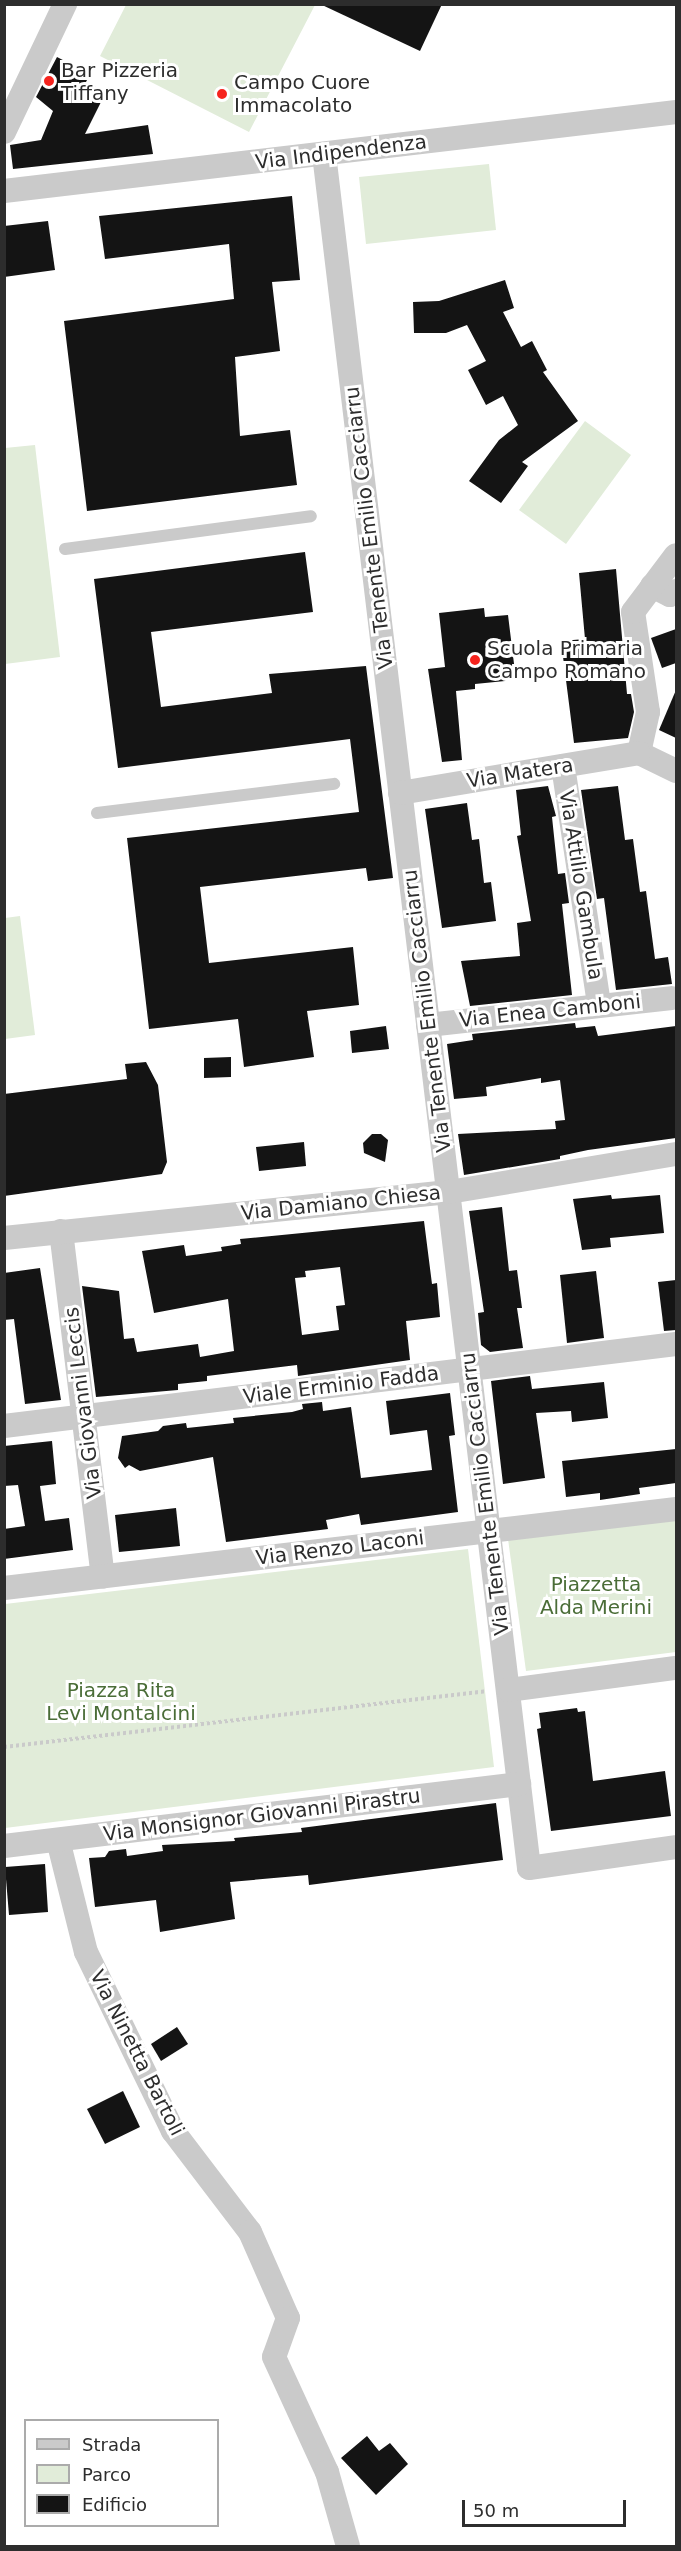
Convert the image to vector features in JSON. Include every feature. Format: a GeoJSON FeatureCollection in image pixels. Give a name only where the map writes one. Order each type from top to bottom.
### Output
{"type":"FeatureCollection","features":[{"type":"Feature","properties":{"kind":"street"},"geometry":{"type":"LineString","coordinates":[[4,132],[64,4]]}},
{"type":"Feature","properties":{"kind":"street","name":"Via Indipendenza"},"geometry":{"type":"LineString","coordinates":[[4,191],[676,112]]}},
{"type":"Feature","properties":{"kind":"street","name":"Via Tenente Emilio Cacciarru"},"geometry":{"type":"LineString","coordinates":[[324,154],[529,1868],[676,1847]]}},
{"type":"Feature","properties":{"kind":"street"},"geometry":{"type":"LineString","coordinates":[[676,555],[633,612],[648,712],[639,753],[676,771]]}},
{"type":"Feature","properties":{"kind":"street"},"geometry":{"type":"LineString","coordinates":[[652,586],[670,595],[676,591]]}},
{"type":"Feature","properties":{"kind":"street","name":"Via Matera"},"geometry":{"type":"LineString","coordinates":[[400,793],[639,753]]}},
{"type":"Feature","properties":{"kind":"street","name":"Via Attilio Gambula"},"geometry":{"type":"LineString","coordinates":[[563,766],[599,1005]]}},
{"type":"Feature","properties":{"kind":"street","name":"Via Enea Camboni"},"geometry":{"type":"LineString","coordinates":[[428,1025],[672,998]]}},
{"type":"Feature","properties":{"kind":"street","name":"Via Damiano Chiesa"},"geometry":{"type":"LineString","coordinates":[[4,1238],[449,1192],[676,1154]]}},
{"type":"Feature","properties":{"kind":"street","name":"Via Giovanni Leccis"},"geometry":{"type":"LineString","coordinates":[[61,1231],[86,1416],[103,1576]]}},
{"type":"Feature","properties":{"kind":"street","name":"Viale Erminio Fadda"},"geometry":{"type":"LineString","coordinates":[[4,1426],[676,1344]]}},
{"type":"Feature","properties":{"kind":"street","name":"Via Renzo Laconi"},"geometry":{"type":"LineString","coordinates":[[4,1587],[676,1509]]}},
{"type":"Feature","properties":{"kind":"street"},"geometry":{"type":"LineString","coordinates":[[508,1690],[676,1668]]}},
{"type":"Feature","properties":{"kind":"street","name":"Via Monsignor Giovanni Pirastru"},"geometry":{"type":"LineString","coordinates":[[4,1846],[519,1784]]}},
{"type":"Feature","properties":{"kind":"street","name":"Via Ninetta Bartoli"},"geometry":{"type":"LineString","coordinates":[[58,1840],[86,1952],[173,2131],[250,2232],[288,2318],[274,2356],[327,2472],[348,2547]]}},
{"type":"Feature","properties":{"kind":"lane"},"geometry":{"type":"LineString","coordinates":[[65,549],[311,516]]}},
{"type":"Feature","properties":{"kind":"lane"},"geometry":{"type":"LineString","coordinates":[[97,813],[334,784]]}},
{"type":"Feature","properties":{"kind":"path"},"geometry":{"type":"LineString","coordinates":[[4,1747],[252,1715],[344,1710],[472,1691],[508,1690]]}},
{"type":"Feature","properties":{"kind":"green space","name":"Campo Cuore Immacolato"},"geometry":{"type":"Polygon","coordinates":[[[126,4],[315,5],[249,132],[100,56],[126,4]]]}},
{"type":"Feature","properties":{"kind":"green space"},"geometry":{"type":"Polygon","coordinates":[[[489,164],[496,230],[366,244],[359,177],[489,164]]]}},
{"type":"Feature","properties":{"kind":"green space"},"geometry":{"type":"Polygon","coordinates":[[[585,421],[631,455],[566,544],[519,510],[585,421]]]}},
{"type":"Feature","properties":{"kind":"green space"},"geometry":{"type":"Polygon","coordinates":[[[35,445],[60,657],[5,664],[5,448],[35,445]]]}},
{"type":"Feature","properties":{"kind":"green space"},"geometry":{"type":"Polygon","coordinates":[[[20,916],[35,1035],[5,1039],[5,918],[20,916]]]}},
{"type":"Feature","properties":{"kind":"green space","name":"Piazzetta Alda Merini"},"geometry":{"type":"Polygon","coordinates":[[[676,1520],[676,1652],[526,1671],[508,1539],[676,1520]]]}},
{"type":"Feature","properties":{"kind":"green space","name":"Piazza Rita Levi Montalcini"},"geometry":{"type":"Polygon","coordinates":[[[468,1549],[494,1767],[5,1828],[5,1604],[468,1549]]]}},
{"type":"Feature","properties":{"kind":"building"},"geometry":{"type":"Polygon","coordinates":[[[320,4],[442,4],[420,51],[320,4]]]}},
{"type":"Feature","properties":{"kind":"building"},"geometry":{"type":"Polygon","coordinates":[[[57,57],[90,74],[86,82],[106,92],[85,134],[148,125],[153,154],[13,169],[10,145],[41,140],[53,111],[36,97],[57,57]]]}},
{"type":"Feature","properties":{"kind":"building"},"geometry":{"type":"Polygon","coordinates":[[[292,196],[300,280],[272,282],[280,351],[235,357],[240,436],[290,430],[297,485],[87,511],[64,321],[234,299],[229,244],[105,259],[99,216],[292,196]]]}},
{"type":"Feature","properties":{"kind":"building"},"geometry":{"type":"Polygon","coordinates":[[[48,221],[55,270],[4,277],[4,226],[48,221]]]}},
{"type":"Feature","properties":{"kind":"building"},"geometry":{"type":"Polygon","coordinates":[[[505,280],[514,308],[503,312],[521,347],[532,341],[547,370],[543,372],[578,421],[522,462],[528,466],[501,503],[469,481],[499,440],[518,425],[503,396],[486,405],[468,370],[486,361],[467,325],[446,333],[414,333],[413,302],[439,301],[505,280]]]}},
{"type":"Feature","properties":{"kind":"building"},"geometry":{"type":"Polygon","coordinates":[[[305,552],[313,612],[151,632],[161,707],[272,693],[269,674],[366,666],[393,878],[368,881],[366,868],[200,887],[209,963],[353,947],[359,1005],[307,1011],[314,1057],[244,1067],[238,1019],[149,1029],[127,838],[359,812],[350,739],[118,768],[94,579],[305,552]]]}},
{"type":"Feature","properties":{"kind":"building"},"geometry":{"type":"Polygon","coordinates":[[[616,569],[627,694],[631,694],[634,712],[628,738],[574,743],[561,641],[585,639],[579,573],[616,569]]]}},
{"type":"Feature","properties":{"kind":"building"},"geometry":{"type":"Polygon","coordinates":[[[484,608],[485,617],[508,615],[516,680],[475,684],[475,689],[456,691],[462,760],[442,762],[428,669],[445,667],[439,613],[484,608]]]}},
{"type":"Feature","properties":{"kind":"building"},"geometry":{"type":"Polygon","coordinates":[[[676,629],[676,663],[662,668],[651,638],[676,629]]]}},
{"type":"Feature","properties":{"kind":"building"},"geometry":{"type":"Polygon","coordinates":[[[676,690],[676,738],[659,730],[676,690]]]}},
{"type":"Feature","properties":{"kind":"building"},"geometry":{"type":"Polygon","coordinates":[[[548,786],[556,816],[552,817],[558,874],[565,873],[569,903],[562,904],[572,995],[470,1006],[461,961],[520,956],[517,923],[531,921],[517,836],[521,835],[516,790],[548,786]]]}},
{"type":"Feature","properties":{"kind":"building"},"geometry":{"type":"Polygon","coordinates":[[[618,786],[625,840],[633,839],[640,892],[646,891],[655,959],[668,957],[672,984],[616,990],[604,898],[597,899],[581,790],[618,786]]]}},
{"type":"Feature","properties":{"kind":"building"},"geometry":{"type":"Polygon","coordinates":[[[467,803],[472,840],[479,839],[484,883],[491,882],[496,921],[442,928],[425,809],[467,803]]]}},
{"type":"Feature","properties":{"kind":"building"},"geometry":{"type":"Polygon","coordinates":[[[575,1023],[576,1028],[595,1026],[598,1036],[676,1026],[676,1138],[588,1150],[560,1156],[560,1159],[464,1175],[458,1134],[556,1129],[555,1121],[565,1120],[560,1080],[541,1083],[541,1078],[486,1087],[487,1096],[454,1099],[447,1044],[473,1040],[472,1034],[575,1023]]]}},
{"type":"Feature","properties":{"kind":"building"},"geometry":{"type":"Polygon","coordinates":[[[386,1026],[389,1049],[352,1053],[350,1031],[386,1026]]]}},
{"type":"Feature","properties":{"kind":"building"},"geometry":{"type":"Polygon","coordinates":[[[231,1057],[231,1077],[204,1078],[204,1058],[231,1057]]]}},
{"type":"Feature","properties":{"kind":"building"},"geometry":{"type":"Polygon","coordinates":[[[146,1062],[158,1085],[167,1162],[162,1174],[4,1196],[4,1094],[127,1079],[125,1064],[146,1062]]]}},
{"type":"Feature","properties":{"kind":"building"},"geometry":{"type":"Polygon","coordinates":[[[372,1134],[381,1134],[388,1140],[385,1162],[364,1153],[363,1143],[372,1134]]]}},
{"type":"Feature","properties":{"kind":"building"},"geometry":{"type":"Polygon","coordinates":[[[304,1142],[306,1166],[259,1171],[256,1147],[304,1142]]]}},
{"type":"Feature","properties":{"kind":"building"},"geometry":{"type":"Polygon","coordinates":[[[611,1195],[612,1199],[660,1195],[664,1233],[610,1238],[611,1247],[582,1250],[573,1199],[611,1195]]]}},
{"type":"Feature","properties":{"kind":"building"},"geometry":{"type":"Polygon","coordinates":[[[502,1207],[509,1271],[517,1270],[522,1308],[517,1308],[523,1348],[490,1352],[481,1345],[478,1313],[484,1312],[469,1211],[502,1207]]]}},
{"type":"Feature","properties":{"kind":"building"},"geometry":{"type":"Polygon","coordinates":[[[424,1221],[432,1284],[437,1283],[440,1317],[406,1321],[410,1360],[298,1376],[297,1365],[207,1376],[207,1381],[178,1384],[178,1390],[96,1397],[82,1286],[119,1291],[124,1339],[134,1338],[137,1352],[198,1344],[200,1357],[234,1351],[228,1299],[154,1313],[142,1251],[184,1245],[186,1256],[222,1251],[221,1247],[241,1244],[240,1239],[424,1221]],[[340,1267],[305,1271],[306,1277],[295,1278],[302,1335],[339,1330],[336,1306],[345,1305],[340,1267]]]}},
{"type":"Feature","properties":{"kind":"building"},"geometry":{"type":"Polygon","coordinates":[[[40,1268],[61,1400],[25,1404],[14,1319],[4,1320],[4,1273],[40,1268]]]}},
{"type":"Feature","properties":{"kind":"building"},"geometry":{"type":"Polygon","coordinates":[[[596,1271],[604,1338],[567,1343],[560,1275],[596,1271]]]}},
{"type":"Feature","properties":{"kind":"building"},"geometry":{"type":"Polygon","coordinates":[[[676,1280],[676,1330],[664,1331],[658,1282],[676,1280]]]}},
{"type":"Feature","properties":{"kind":"building"},"geometry":{"type":"Polygon","coordinates":[[[530,1376],[532,1389],[604,1382],[608,1418],[572,1422],[571,1411],[536,1413],[545,1478],[503,1484],[491,1381],[530,1376]]]}},
{"type":"Feature","properties":{"kind":"building"},"geometry":{"type":"Polygon","coordinates":[[[450,1393],[455,1435],[449,1436],[458,1512],[361,1525],[359,1514],[326,1520],[328,1529],[226,1542],[213,1457],[140,1471],[129,1465],[125,1468],[118,1458],[122,1436],[158,1431],[163,1426],[186,1423],[187,1428],[234,1423],[233,1418],[292,1412],[303,1409],[302,1404],[322,1402],[323,1411],[351,1407],[361,1478],[432,1470],[427,1430],[390,1435],[386,1401],[450,1393]]]}},
{"type":"Feature","properties":{"kind":"building"},"geometry":{"type":"Polygon","coordinates":[[[52,1441],[56,1484],[40,1486],[45,1521],[69,1518],[73,1550],[4,1559],[4,1529],[25,1526],[18,1485],[4,1486],[4,1446],[52,1441]]]}},
{"type":"Feature","properties":{"kind":"building"},"geometry":{"type":"Polygon","coordinates":[[[676,1449],[676,1483],[639,1488],[640,1494],[600,1500],[600,1493],[566,1497],[562,1461],[676,1449]]]}},
{"type":"Feature","properties":{"kind":"building"},"geometry":{"type":"Polygon","coordinates":[[[176,1508],[180,1546],[119,1552],[115,1515],[176,1508]]]}},
{"type":"Feature","properties":{"kind":"building"},"geometry":{"type":"Polygon","coordinates":[[[577,1708],[578,1712],[585,1711],[593,1781],[665,1771],[671,1816],[551,1831],[537,1729],[541,1728],[539,1713],[577,1708]]]}},
{"type":"Feature","properties":{"kind":"building"},"geometry":{"type":"Polygon","coordinates":[[[496,1803],[503,1860],[309,1885],[308,1875],[230,1882],[235,1919],[160,1932],[156,1900],[95,1907],[89,1858],[105,1857],[109,1851],[126,1849],[127,1856],[163,1851],[162,1845],[235,1841],[234,1838],[302,1832],[301,1828],[496,1803]]]}},
{"type":"Feature","properties":{"kind":"building"},"geometry":{"type":"Polygon","coordinates":[[[45,1864],[48,1912],[9,1915],[5,1867],[45,1864]]]}},
{"type":"Feature","properties":{"kind":"building"},"geometry":{"type":"Polygon","coordinates":[[[177,2027],[188,2044],[161,2061],[151,2044],[177,2027]]]}},
{"type":"Feature","properties":{"kind":"building"},"geometry":{"type":"Polygon","coordinates":[[[123,2091],[140,2127],[105,2144],[87,2109],[123,2091]]]}},
{"type":"Feature","properties":{"kind":"building"},"geometry":{"type":"Polygon","coordinates":[[[367,2436],[379,2451],[390,2443],[408,2464],[376,2495],[341,2458],[367,2436]]]}},
{"type":"Feature","properties":{"kind":"place","name":"Bar Pizzeria Tiffany"},"geometry":{"type":"Point","coordinates":[49,81]}},
{"type":"Feature","properties":{"kind":"place","name":"Campo Cuore Immacolato"},"geometry":{"type":"Point","coordinates":[222,94]}},
{"type":"Feature","properties":{"kind":"place","name":"Scuola Primaria Campo Romano"},"geometry":{"type":"Point","coordinates":[475,660]}}]}
